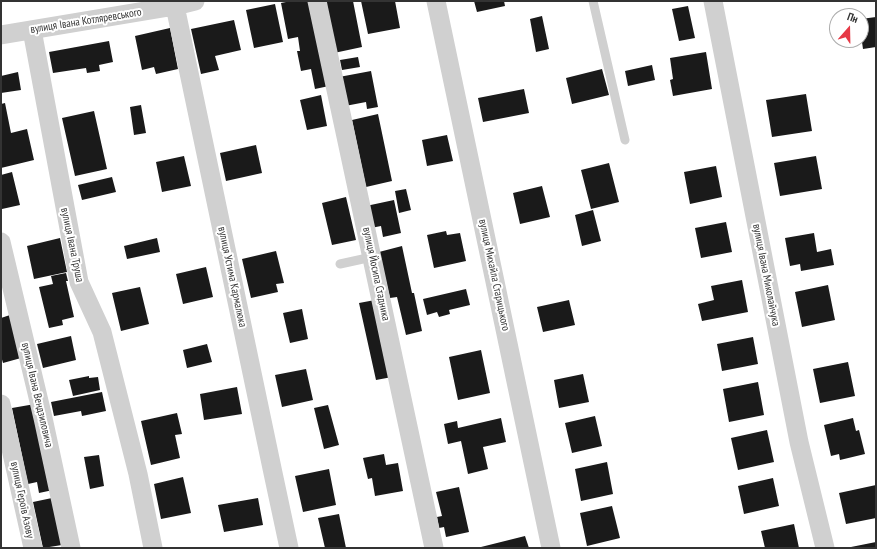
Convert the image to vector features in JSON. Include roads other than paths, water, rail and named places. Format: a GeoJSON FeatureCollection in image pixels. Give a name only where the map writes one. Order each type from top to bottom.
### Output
{"type":"FeatureCollection","features":[{"type":"Feature","properties":{"kind":"street","name":"вулиця Івана Котляревського"},"geometry":{"type":"LineString","coordinates":[[1,34],[175,6],[195,1]]}},
{"type":"Feature","properties":{"kind":"street","name":"вулиця Йосипа Стадника"},"geometry":{"type":"LineString","coordinates":[[317,1],[434,548]]}},
{"type":"Feature","properties":{"kind":"street","name":"вулиця Михайла Старицького"},"geometry":{"type":"LineString","coordinates":[[436,1],[551,548]]}},
{"type":"Feature","properties":{"kind":"street","name":"вулиця Івана Миколайчука"},"geometry":{"type":"LineString","coordinates":[[713,1],[799,442],[825,548]]}},
{"type":"Feature","properties":{"kind":"street","name":"вулиця Устима Кармалюка"},"geometry":{"type":"LineString","coordinates":[[175,6],[289,548]]}},
{"type":"Feature","properties":{"kind":"street","name":"вулиця Івана Труша"},"geometry":{"type":"LineString","coordinates":[[32,30],[79,282],[102,332],[138,474],[153,548]]}},
{"type":"Feature","properties":{"kind":"street","name":"вулиця Івана Вендзиловича"},"geometry":{"type":"LineString","coordinates":[[1,242],[43,418],[71,548]]}},
{"type":"Feature","properties":{"kind":"street","name":"вулиця Героїв Азову"},"geometry":{"type":"LineString","coordinates":[[1,404],[33,548]]}},
{"type":"Feature","properties":{"kind":"lane"},"geometry":{"type":"LineString","coordinates":[[593,1],[625,140]]}},
{"type":"Feature","properties":{"kind":"lane"},"geometry":{"type":"LineString","coordinates":[[340,264],[372,257]]}}]}
